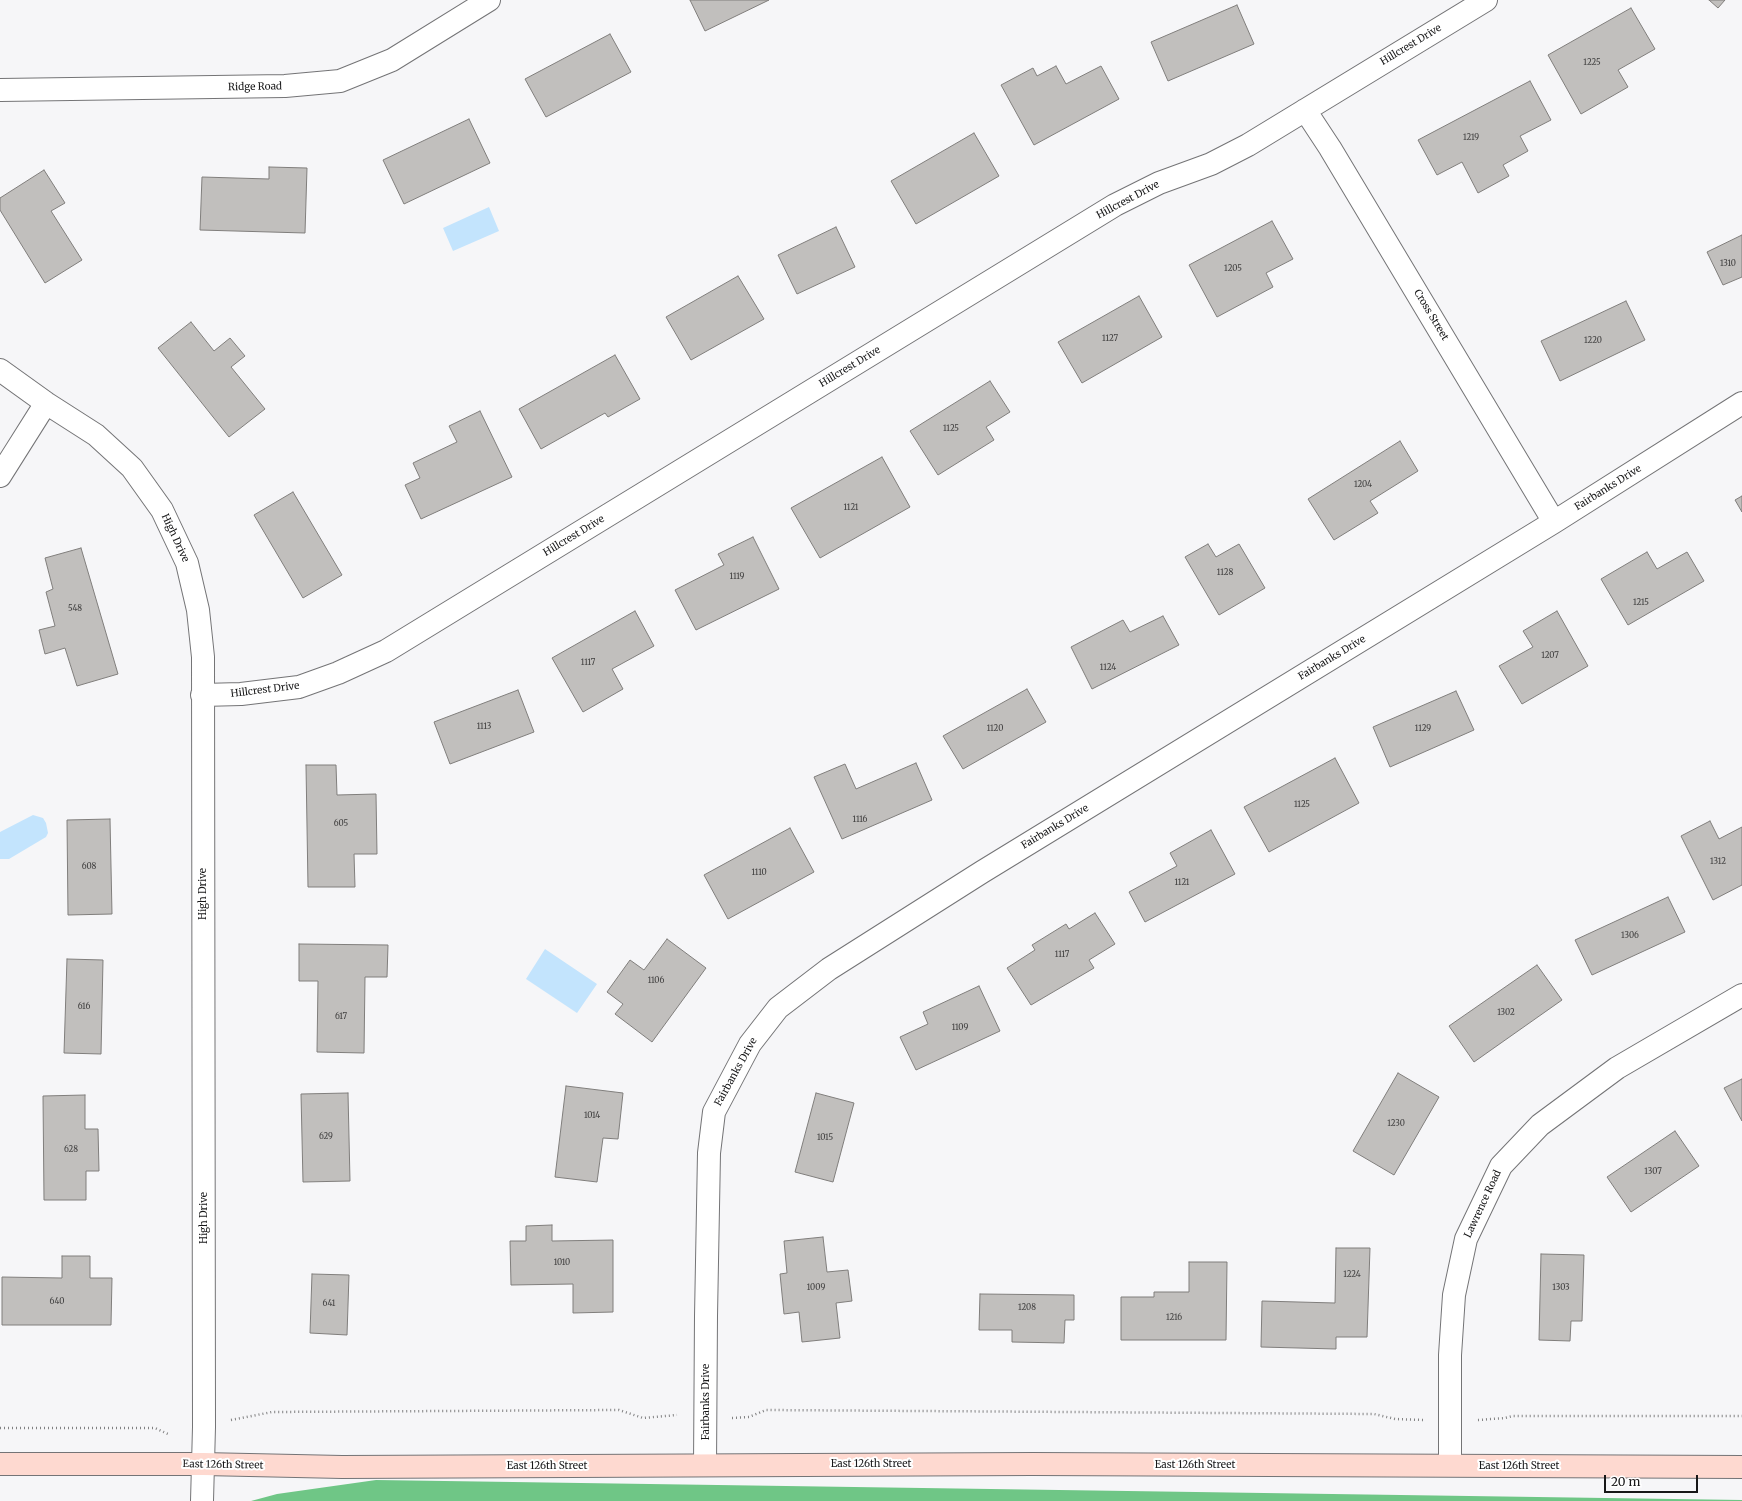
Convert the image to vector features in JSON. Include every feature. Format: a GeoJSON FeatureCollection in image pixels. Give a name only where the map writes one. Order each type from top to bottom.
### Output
{"type":"FeatureCollection","features":[{"type":"Feature","properties":{"kind":"street","name":"Ridge Road"},"geometry":{"type":"LineString","coordinates":[[0,90],[285,86],[340,81],[392,60],[489,0]]}},
{"type":"Feature","properties":{"kind":"street","name":"Hillcrest Drive"},"geometry":{"type":"LineString","coordinates":[[202,695],[241,694],[299,687],[338,673],[386,651],[1115,205],[1159,183],[1211,164],[1248,145],[1486,0]]}},
{"type":"Feature","properties":{"kind":"street","name":"Cross Street"},"geometry":{"type":"LineString","coordinates":[[1305,110],[1330,148],[1554,522]]}},
{"type":"Feature","properties":{"kind":"street","name":"High Drive"},"geometry":{"type":"LineString","coordinates":[[0,370],[46,403],[96,435],[132,468],[162,510],[187,563],[198,610],[203,657],[202,1501]]}},
{"type":"Feature","properties":{"kind":"street"},"geometry":{"type":"LineString","coordinates":[[0,476],[46,403]]}},
{"type":"Feature","properties":{"kind":"street","name":"Fairbanks Drive"},"geometry":{"type":"LineString","coordinates":[[705,1465],[709,1153],[714,1112],[750,1044],[778,1008],[830,969],[982,872],[1554,522],[1742,403]]}},
{"type":"Feature","properties":{"kind":"street","name":"Lawrence Road"},"geometry":{"type":"LineString","coordinates":[[1450,1465],[1450,1355],[1454,1295],[1466,1239],[1501,1166],[1540,1125],[1617,1068],[1742,995]]}},
{"type":"Feature","properties":{"kind":"street","name":"East 126th Street"},"geometry":{"type":"LineString","coordinates":[[0,1464],[203,1464],[342,1467],[705,1465],[1450,1465],[1742,1467]]}},
{"type":"Feature","properties":{"kind":"path"},"geometry":{"type":"LineString","coordinates":[[224,1421],[272,1412],[619,1410],[643,1418],[683,1415],[706,1418],[744,1418],[766,1410],[1374,1414],[1395,1419],[1450,1420],[1499,1419],[1513,1416],[1742,1416]]}},
{"type":"Feature","properties":{"kind":"path"},"geometry":{"type":"LineString","coordinates":[[0,1428],[155,1428],[171,1435]]}},
{"type":"Feature","properties":{"kind":"green space"},"geometry":{"type":"Polygon","coordinates":[[[376,1480],[1742,1501],[251,1501],[277,1494],[376,1480]]]}},
{"type":"Feature","properties":{"kind":"water"},"geometry":{"type":"Polygon","coordinates":[[[489,207],[499,231],[453,251],[443,228],[489,207]]]}},
{"type":"Feature","properties":{"kind":"water"},"geometry":{"type":"Polygon","coordinates":[[[33,815],[43,818],[46,823],[48,833],[46,837],[9,859],[0,859],[0,832],[33,815]]]}},
{"type":"Feature","properties":{"kind":"water"},"geometry":{"type":"Polygon","coordinates":[[[545,949],[597,984],[577,1013],[526,979],[545,949]]]}},
{"type":"Feature","properties":{"kind":"building"},"geometry":{"type":"Polygon","coordinates":[[[690,0],[769,0],[705,31],[690,0]]]}},
{"type":"Feature","properties":{"kind":"building"},"geometry":{"type":"Polygon","coordinates":[[[1709,0],[1725,0],[1718,8],[1709,0]]]}},
{"type":"Feature","properties":{"kind":"building"},"geometry":{"type":"Polygon","coordinates":[[[1237,5],[1254,44],[1168,81],[1151,42],[1237,5]]]}},
{"type":"Feature","properties":{"kind":"building"},"geometry":{"type":"Polygon","coordinates":[[[1631,8],[1655,49],[1618,70],[1628,87],[1581,114],[1548,55],[1631,8]]]}},
{"type":"Feature","properties":{"kind":"building"},"geometry":{"type":"Polygon","coordinates":[[[610,34],[631,72],[546,117],[525,79],[610,34]]]}},
{"type":"Feature","properties":{"kind":"building"},"geometry":{"type":"Polygon","coordinates":[[[1056,66],[1066,84],[1101,66],[1119,99],[1034,145],[1001,85],[1033,68],[1037,76],[1056,66]]]}},
{"type":"Feature","properties":{"kind":"building"},"geometry":{"type":"Polygon","coordinates":[[[1530,81],[1551,120],[1520,136],[1528,151],[1503,165],[1509,176],[1478,193],[1462,162],[1437,175],[1418,140],[1530,81]]]}},
{"type":"Feature","properties":{"kind":"building"},"geometry":{"type":"Polygon","coordinates":[[[469,119],[490,163],[404,204],[383,160],[469,119]]]}},
{"type":"Feature","properties":{"kind":"building"},"geometry":{"type":"Polygon","coordinates":[[[974,133],[999,176],[916,224],[891,181],[974,133]]]}},
{"type":"Feature","properties":{"kind":"building"},"geometry":{"type":"Polygon","coordinates":[[[269,167],[307,168],[305,233],[200,230],[202,177],[269,179],[269,167]]]}},
{"type":"Feature","properties":{"kind":"building"},"geometry":{"type":"Polygon","coordinates":[[[44,170],[65,203],[51,211],[82,260],[45,283],[0,210],[0,198],[44,170]]]}},
{"type":"Feature","properties":{"kind":"building"},"geometry":{"type":"Polygon","coordinates":[[[1272,221],[1293,259],[1266,273],[1273,287],[1217,317],[1189,265],[1272,221]]]}},
{"type":"Feature","properties":{"kind":"building"},"geometry":{"type":"Polygon","coordinates":[[[836,227],[855,267],[797,294],[778,255],[836,227]]]}},
{"type":"Feature","properties":{"kind":"building"},"geometry":{"type":"Polygon","coordinates":[[[1742,235],[1742,277],[1723,285],[1707,252],[1742,235]]]}},
{"type":"Feature","properties":{"kind":"building"},"geometry":{"type":"Polygon","coordinates":[[[738,276],[764,319],[691,360],[666,317],[738,276]]]}},
{"type":"Feature","properties":{"kind":"building"},"geometry":{"type":"Polygon","coordinates":[[[1139,296],[1162,337],[1082,383],[1058,342],[1139,296]]]}},
{"type":"Feature","properties":{"kind":"building"},"geometry":{"type":"Polygon","coordinates":[[[1626,301],[1645,340],[1560,381],[1541,341],[1626,301]]]}},
{"type":"Feature","properties":{"kind":"building"},"geometry":{"type":"Polygon","coordinates":[[[191,322],[214,351],[230,338],[245,356],[231,367],[265,409],[229,437],[158,348],[191,322]]]}},
{"type":"Feature","properties":{"kind":"building"},"geometry":{"type":"Polygon","coordinates":[[[615,355],[640,399],[608,417],[605,413],[541,449],[519,409],[615,355]]]}},
{"type":"Feature","properties":{"kind":"building"},"geometry":{"type":"Polygon","coordinates":[[[990,381],[1010,412],[986,427],[994,440],[938,475],[910,431],[990,381]]]}},
{"type":"Feature","properties":{"kind":"building"},"geometry":{"type":"Polygon","coordinates":[[[480,411],[512,477],[421,519],[405,485],[420,478],[413,463],[457,442],[449,426],[480,411]]]}},
{"type":"Feature","properties":{"kind":"building"},"geometry":{"type":"Polygon","coordinates":[[[1400,441],[1418,471],[1370,501],[1378,513],[1334,540],[1308,499],[1400,441]]]}},
{"type":"Feature","properties":{"kind":"building"},"geometry":{"type":"Polygon","coordinates":[[[882,457],[910,507],[820,558],[791,508],[882,457]]]}},
{"type":"Feature","properties":{"kind":"building"},"geometry":{"type":"Polygon","coordinates":[[[293,492],[342,575],[303,598],[254,515],[293,492]]]}},
{"type":"Feature","properties":{"kind":"building"},"geometry":{"type":"Polygon","coordinates":[[[1742,496],[1742,512],[1735,500],[1742,496]]]}},
{"type":"Feature","properties":{"kind":"building"},"geometry":{"type":"Polygon","coordinates":[[[753,537],[779,589],[696,630],[675,590],[724,565],[718,554],[753,537]]]}},
{"type":"Feature","properties":{"kind":"building"},"geometry":{"type":"Polygon","coordinates":[[[1208,544],[1216,557],[1239,544],[1265,588],[1219,615],[1185,557],[1208,544]]]}},
{"type":"Feature","properties":{"kind":"building"},"geometry":{"type":"Polygon","coordinates":[[[81,548],[118,674],[77,686],[65,648],[45,654],[39,630],[55,626],[46,592],[53,589],[45,558],[81,548]]]}},
{"type":"Feature","properties":{"kind":"building"},"geometry":{"type":"Polygon","coordinates":[[[1647,552],[1657,569],[1687,552],[1704,581],[1628,625],[1601,579],[1647,552]]]}},
{"type":"Feature","properties":{"kind":"building"},"geometry":{"type":"Polygon","coordinates":[[[635,611],[654,646],[612,669],[623,689],[583,712],[552,658],[635,611]]]}},
{"type":"Feature","properties":{"kind":"building"},"geometry":{"type":"Polygon","coordinates":[[[1557,611],[1588,666],[1522,704],[1499,666],[1533,647],[1523,631],[1557,611]]]}},
{"type":"Feature","properties":{"kind":"building"},"geometry":{"type":"Polygon","coordinates":[[[1163,616],[1179,645],[1092,689],[1071,647],[1123,620],[1130,632],[1163,616]]]}},
{"type":"Feature","properties":{"kind":"building"},"geometry":{"type":"Polygon","coordinates":[[[1027,689],[1046,722],[963,769],[943,736],[1027,689]]]}},
{"type":"Feature","properties":{"kind":"building"},"geometry":{"type":"Polygon","coordinates":[[[518,690],[534,732],[450,764],[434,722],[518,690]]]}},
{"type":"Feature","properties":{"kind":"building"},"geometry":{"type":"Polygon","coordinates":[[[1456,691],[1474,730],[1390,767],[1373,727],[1456,691]]]}},
{"type":"Feature","properties":{"kind":"building"},"geometry":{"type":"Polygon","coordinates":[[[1335,758],[1359,803],[1269,852],[1244,807],[1335,758]]]}},
{"type":"Feature","properties":{"kind":"building"},"geometry":{"type":"Polygon","coordinates":[[[916,763],[932,800],[842,839],[814,777],[845,764],[856,789],[916,763]]]}},
{"type":"Feature","properties":{"kind":"building"},"geometry":{"type":"Polygon","coordinates":[[[306,765],[336,765],[337,795],[376,794],[377,854],[354,854],[355,887],[308,887],[306,765]]]}},
{"type":"Feature","properties":{"kind":"building"},"geometry":{"type":"Polygon","coordinates":[[[110,819],[112,914],[68,915],[67,820],[110,819]]]}},
{"type":"Feature","properties":{"kind":"building"},"geometry":{"type":"Polygon","coordinates":[[[1710,821],[1719,839],[1742,827],[1742,885],[1713,900],[1681,836],[1710,821]]]}},
{"type":"Feature","properties":{"kind":"building"},"geometry":{"type":"Polygon","coordinates":[[[790,828],[814,872],[728,919],[704,875],[790,828]]]}},
{"type":"Feature","properties":{"kind":"building"},"geometry":{"type":"Polygon","coordinates":[[[1211,830],[1235,874],[1145,922],[1129,892],[1177,866],[1170,853],[1211,830]]]}},
{"type":"Feature","properties":{"kind":"building"},"geometry":{"type":"Polygon","coordinates":[[[1668,897],[1685,932],[1592,975],[1575,940],[1668,897]]]}},
{"type":"Feature","properties":{"kind":"building"},"geometry":{"type":"Polygon","coordinates":[[[1095,913],[1115,944],[1089,960],[1094,968],[1031,1005],[1007,968],[1035,950],[1032,945],[1066,924],[1069,929],[1095,913]]]}},
{"type":"Feature","properties":{"kind":"building"},"geometry":{"type":"Polygon","coordinates":[[[667,939],[706,968],[652,1042],[615,1014],[623,1004],[607,992],[630,960],[644,970],[667,939]]]}},
{"type":"Feature","properties":{"kind":"building"},"geometry":{"type":"Polygon","coordinates":[[[299,944],[388,945],[387,977],[365,977],[364,1053],[317,1052],[318,981],[299,981],[299,944]]]}},
{"type":"Feature","properties":{"kind":"building"},"geometry":{"type":"Polygon","coordinates":[[[67,959],[103,960],[101,1054],[64,1053],[67,959]]]}},
{"type":"Feature","properties":{"kind":"building"},"geometry":{"type":"Polygon","coordinates":[[[1537,965],[1562,1000],[1474,1062],[1449,1026],[1537,965]]]}},
{"type":"Feature","properties":{"kind":"building"},"geometry":{"type":"Polygon","coordinates":[[[979,986],[1000,1031],[916,1070],[900,1037],[928,1024],[923,1012],[979,986]]]}},
{"type":"Feature","properties":{"kind":"building"},"geometry":{"type":"Polygon","coordinates":[[[1398,1073],[1439,1097],[1394,1175],[1353,1151],[1398,1073]]]}},
{"type":"Feature","properties":{"kind":"building"},"geometry":{"type":"Polygon","coordinates":[[[1742,1079],[1742,1121],[1724,1088],[1742,1079]]]}},
{"type":"Feature","properties":{"kind":"building"},"geometry":{"type":"Polygon","coordinates":[[[566,1086],[623,1093],[618,1139],[603,1138],[597,1182],[555,1177],[566,1086]]]}},
{"type":"Feature","properties":{"kind":"building"},"geometry":{"type":"Polygon","coordinates":[[[348,1093],[350,1181],[303,1182],[301,1094],[348,1093]]]}},
{"type":"Feature","properties":{"kind":"building"},"geometry":{"type":"Polygon","coordinates":[[[816,1093],[854,1103],[833,1182],[795,1172],[816,1093]]]}},
{"type":"Feature","properties":{"kind":"building"},"geometry":{"type":"Polygon","coordinates":[[[85,1095],[85,1129],[98,1129],[99,1171],[86,1171],[86,1200],[44,1200],[43,1096],[85,1095]]]}},
{"type":"Feature","properties":{"kind":"building"},"geometry":{"type":"Polygon","coordinates":[[[1675,1131],[1699,1166],[1631,1212],[1607,1177],[1675,1131]]]}},
{"type":"Feature","properties":{"kind":"building"},"geometry":{"type":"Polygon","coordinates":[[[552,1225],[552,1241],[613,1240],[613,1312],[573,1313],[573,1284],[511,1285],[510,1241],[526,1241],[526,1226],[552,1225]]]}},
{"type":"Feature","properties":{"kind":"building"},"geometry":{"type":"Polygon","coordinates":[[[823,1237],[827,1272],[848,1270],[852,1301],[836,1303],[840,1338],[802,1342],[799,1312],[784,1314],[780,1274],[787,1273],[784,1241],[823,1237]]]}},
{"type":"Feature","properties":{"kind":"building"},"geometry":{"type":"Polygon","coordinates":[[[1336,1248],[1370,1248],[1367,1337],[1336,1337],[1336,1349],[1261,1347],[1262,1301],[1335,1303],[1336,1248]]]}},
{"type":"Feature","properties":{"kind":"building"},"geometry":{"type":"Polygon","coordinates":[[[1541,1254],[1584,1255],[1582,1321],[1571,1321],[1570,1341],[1539,1340],[1541,1254]]]}},
{"type":"Feature","properties":{"kind":"building"},"geometry":{"type":"Polygon","coordinates":[[[62,1256],[90,1256],[90,1278],[112,1278],[111,1325],[2,1325],[2,1277],[62,1278],[62,1256]]]}},
{"type":"Feature","properties":{"kind":"building"},"geometry":{"type":"Polygon","coordinates":[[[1189,1262],[1227,1262],[1226,1340],[1121,1340],[1121,1297],[1154,1297],[1154,1292],[1189,1292],[1189,1262]]]}},
{"type":"Feature","properties":{"kind":"building"},"geometry":{"type":"Polygon","coordinates":[[[312,1274],[349,1275],[347,1335],[310,1333],[312,1274]]]}},
{"type":"Feature","properties":{"kind":"building"},"geometry":{"type":"Polygon","coordinates":[[[980,1294],[1074,1295],[1074,1320],[1065,1320],[1064,1343],[1012,1342],[1012,1330],[979,1330],[980,1294]]]}}]}
